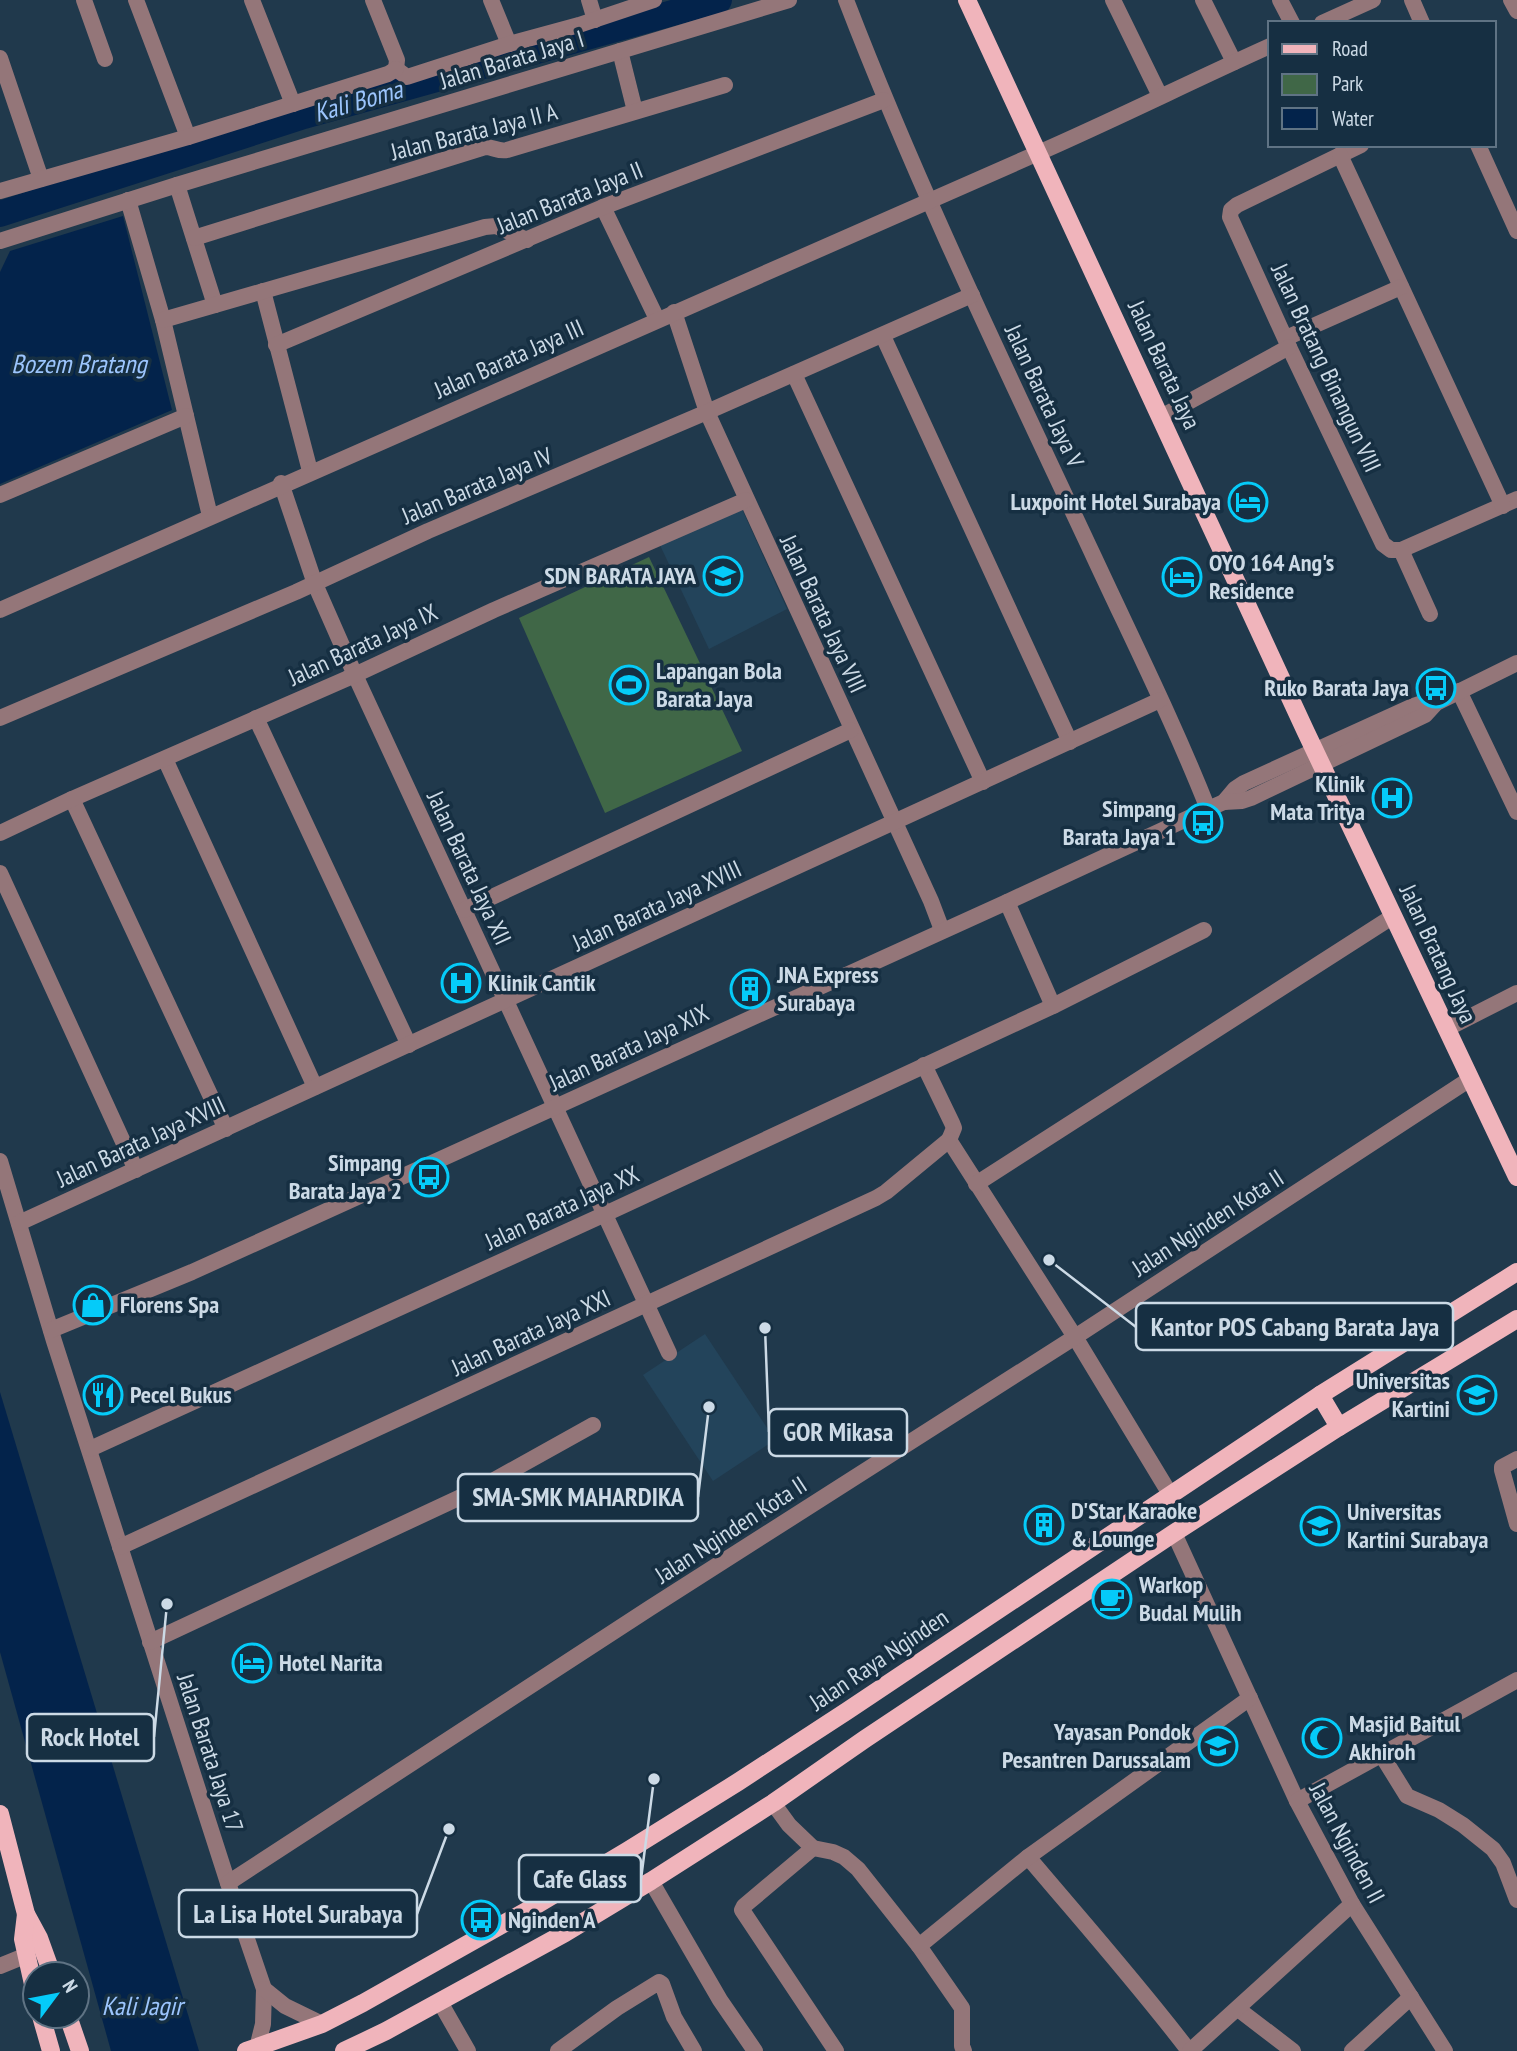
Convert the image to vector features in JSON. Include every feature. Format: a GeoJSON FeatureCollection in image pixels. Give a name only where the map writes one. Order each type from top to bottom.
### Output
{"type":"FeatureCollection","features":[{"type":"Feature","properties":{"kind":"main road","name":"Jalan Barata Jaya"},"geometry":{"type":"LineString","coordinates":[[967,0],[1318,759]]}},
{"type":"Feature","properties":{"kind":"main road","name":"Jalan Bratang Jaya"},"geometry":{"type":"LineString","coordinates":[[1318,759],[1517,1177]]}},
{"type":"Feature","properties":{"kind":"main road","name":"Jalan Raya Nginden"},"geometry":{"type":"LineString","coordinates":[[252,2049],[322,2024],[363,2003],[605,1864],[847,1712],[1320,1395],[1517,1272]]}},
{"type":"Feature","properties":{"kind":"main road"},"geometry":{"type":"LineString","coordinates":[[344,2051],[375,2037],[565,1933],[651,1881],[773,1803],[1174,1533],[1339,1427],[1517,1319]]}},
{"type":"Feature","properties":{"kind":"main road"},"geometry":{"type":"LineString","coordinates":[[1320,1395],[1339,1427]]}},
{"type":"Feature","properties":{"kind":"main road"},"geometry":{"type":"LineString","coordinates":[[847,1712],[865,1739]]}},
{"type":"Feature","properties":{"kind":"main road"},"geometry":{"type":"LineString","coordinates":[[0,1814],[26,1914],[47,1960]]}},
{"type":"Feature","properties":{"kind":"main road"},"geometry":{"type":"LineString","coordinates":[[26,1914],[23,1939],[28,1960]]}},
{"type":"Feature","properties":{"kind":"main road"},"geometry":{"type":"LineString","coordinates":[[73,2030],[80,2051]]}},
{"type":"Feature","properties":{"kind":"street"},"geometry":{"type":"LineString","coordinates":[[83,0],[105,59]]}},
{"type":"Feature","properties":{"kind":"street"},"geometry":{"type":"LineString","coordinates":[[136,0],[188,137]]}},
{"type":"Feature","properties":{"kind":"street"},"geometry":{"type":"LineString","coordinates":[[252,0],[293,104]]}},
{"type":"Feature","properties":{"kind":"street"},"geometry":{"type":"LineString","coordinates":[[373,0],[397,60],[396,69]]}},
{"type":"Feature","properties":{"kind":"street"},"geometry":{"type":"LineString","coordinates":[[491,0],[509,44]]}},
{"type":"Feature","properties":{"kind":"street"},"geometry":{"type":"LineString","coordinates":[[589,0],[595,20]]}},
{"type":"Feature","properties":{"kind":"street"},"geometry":{"type":"LineString","coordinates":[[396,69],[408,77],[654,0]]}},
{"type":"Feature","properties":{"kind":"street","name":"Jalan Barata Jaya I"},"geometry":{"type":"LineString","coordinates":[[0,241],[620,51],[763,4],[789,0]]}},
{"type":"Feature","properties":{"kind":"street","name":"Jalan Barata Jaya V"},"geometry":{"type":"LineString","coordinates":[[846,0],[884,100],[927,200],[1208,809]]}},
{"type":"Feature","properties":{"kind":"street"},"geometry":{"type":"LineString","coordinates":[[1113,0],[1160,96]]}},
{"type":"Feature","properties":{"kind":"street"},"geometry":{"type":"LineString","coordinates":[[1203,0],[1234,62]]}},
{"type":"Feature","properties":{"kind":"street"},"geometry":{"type":"LineString","coordinates":[[1280,0],[1291,21]]}},
{"type":"Feature","properties":{"kind":"street"},"geometry":{"type":"LineString","coordinates":[[1412,0],[1421,21]]}},
{"type":"Feature","properties":{"kind":"street"},"geometry":{"type":"LineString","coordinates":[[1511,0],[1517,11]]}},
{"type":"Feature","properties":{"kind":"street"},"geometry":{"type":"LineString","coordinates":[[1326,21],[1365,2]]}},
{"type":"Feature","properties":{"kind":"street","name":"Jalan Barata Jaya III"},"geometry":{"type":"LineString","coordinates":[[0,610],[310,471],[1038,153],[1268,47]]}},
{"type":"Feature","properties":{"kind":"street"},"geometry":{"type":"LineString","coordinates":[[620,51],[635,111]]}},
{"type":"Feature","properties":{"kind":"street"},"geometry":{"type":"LineString","coordinates":[[0,58],[41,179]]}},
{"type":"Feature","properties":{"kind":"street"},"geometry":{"type":"LineString","coordinates":[[0,191],[188,137],[388,74],[396,69]]}},
{"type":"Feature","properties":{"kind":"street","name":"Jalan Barata Jaya II A"},"geometry":{"type":"LineString","coordinates":[[194,238],[485,147],[507,150],[725,85]]}},
{"type":"Feature","properties":{"kind":"street","name":"Jalan Barata Jaya II"},"geometry":{"type":"LineString","coordinates":[[276,345],[603,207],[884,100]]}},
{"type":"Feature","properties":{"kind":"street","name":"Jalan Bratang Binangun VIII"},"geometry":{"type":"LineString","coordinates":[[1358,147],[1237,205],[1231,211],[1230,217],[1383,544],[1391,550],[1401,550]]}},
{"type":"Feature","properties":{"kind":"street"},"geometry":{"type":"LineString","coordinates":[[1479,147],[1517,231]]}},
{"type":"Feature","properties":{"kind":"street"},"geometry":{"type":"LineString","coordinates":[[1340,155],[1401,288],[1510,503],[1401,550],[1430,614]]}},
{"type":"Feature","properties":{"kind":"street"},"geometry":{"type":"LineString","coordinates":[[177,185],[215,305]]}},
{"type":"Feature","properties":{"kind":"street"},"geometry":{"type":"LineString","coordinates":[[128,200],[163,320],[210,516]]}},
{"type":"Feature","properties":{"kind":"street"},"geometry":{"type":"LineString","coordinates":[[603,207],[657,319]]}},
{"type":"Feature","properties":{"kind":"street"},"geometry":{"type":"LineString","coordinates":[[163,320],[485,226],[496,226],[527,240]]}},
{"type":"Feature","properties":{"kind":"street"},"geometry":{"type":"LineString","coordinates":[[1161,417],[1287,343],[1401,288]]}},
{"type":"Feature","properties":{"kind":"street"},"geometry":{"type":"LineString","coordinates":[[263,291],[310,471]]}},
{"type":"Feature","properties":{"kind":"street","name":"Jalan Barata Jaya IV"},"geometry":{"type":"LineString","coordinates":[[0,718],[314,584],[429,531],[972,295]]}},
{"type":"Feature","properties":{"kind":"street","name":"Jalan Barata Jaya VIII"},"geometry":{"type":"LineString","coordinates":[[674,312],[707,412],[942,930]]}},
{"type":"Feature","properties":{"kind":"street"},"geometry":{"type":"LineString","coordinates":[[883,335],[1070,742]]}},
{"type":"Feature","properties":{"kind":"street"},"geometry":{"type":"LineString","coordinates":[[794,374],[983,782]]}},
{"type":"Feature","properties":{"kind":"street"},"geometry":{"type":"LineString","coordinates":[[0,495],[186,415]]}},
{"type":"Feature","properties":{"kind":"street","name":"Jalan Barata Jaya XII"},"geometry":{"type":"LineString","coordinates":[[281,484],[314,584],[669,1353]]}},
{"type":"Feature","properties":{"kind":"street","name":"Jalan Barata Jaya IX"},"geometry":{"type":"LineString","coordinates":[[0,833],[494,610],[746,500]]}},
{"type":"Feature","properties":{"kind":"street","name":"Jalan Barata Jaya XIX"},"geometry":{"type":"LineString","coordinates":[[51,1330],[191,1272],[1208,809],[1224,802],[1251,798],[1318,759],[1425,715],[1436,703],[1517,663]]}},
{"type":"Feature","properties":{"kind":"street"},"geometry":{"type":"LineString","coordinates":[[1459,691],[1517,812]]}},
{"type":"Feature","properties":{"kind":"street","name":"Jalan Barata Jaya XVIII"},"geometry":{"type":"LineString","coordinates":[[19,1223],[1160,700]]}},
{"type":"Feature","properties":{"kind":"street"},"geometry":{"type":"LineString","coordinates":[[256,718],[409,1045]]}},
{"type":"Feature","properties":{"kind":"street"},"geometry":{"type":"LineString","coordinates":[[464,910],[851,730]]}},
{"type":"Feature","properties":{"kind":"street"},"geometry":{"type":"LineString","coordinates":[[165,759],[315,1087]]}},
{"type":"Feature","properties":{"kind":"street"},"geometry":{"type":"LineString","coordinates":[[72,799],[226,1129]]}},
{"type":"Feature","properties":{"kind":"street"},"geometry":{"type":"LineString","coordinates":[[0,873],[136,1170]]}},
{"type":"Feature","properties":{"kind":"street"},"geometry":{"type":"LineString","coordinates":[[1007,902],[1053,1006]]}},
{"type":"Feature","properties":{"kind":"street"},"geometry":{"type":"LineString","coordinates":[[976,1184],[1392,917]]}},
{"type":"Feature","properties":{"kind":"street","name":"Jalan Barata Jaya XX"},"geometry":{"type":"LineString","coordinates":[[90,1449],[1053,1006],[1204,930]]}},
{"type":"Feature","properties":{"kind":"street"},"geometry":{"type":"LineString","coordinates":[[1446,1029],[1517,993]]}},
{"type":"Feature","properties":{"kind":"street"},"geometry":{"type":"LineString","coordinates":[[924,1065],[954,1128],[949,1140],[1075,1337],[1170,1494]]}},
{"type":"Feature","properties":{"kind":"street","name":"Jalan Nginden Kota II"},"geometry":{"type":"LineString","coordinates":[[228,1883],[1471,1079]]}},
{"type":"Feature","properties":{"kind":"street","name":"Jalan Barata Jaya XXI"},"geometry":{"type":"LineString","coordinates":[[120,1547],[876,1198],[949,1140]]}},
{"type":"Feature","properties":{"kind":"street","name":"Jalan Barata Jaya 17"},"geometry":{"type":"LineString","coordinates":[[0,1161],[150,1642],[264,1989],[263,2024],[252,2049]]}},
{"type":"Feature","properties":{"kind":"street"},"geometry":{"type":"LineString","coordinates":[[150,1642],[480,1488],[593,1425]]}},
{"type":"Feature","properties":{"kind":"street"},"geometry":{"type":"LineString","coordinates":[[1517,1459],[1502,1467],[1517,1524]]}},
{"type":"Feature","properties":{"kind":"street","name":"Jalan Nginden II"},"geometry":{"type":"LineString","coordinates":[[1174,1533],[1297,1801],[1352,1904],[1445,2051]]}},
{"type":"Feature","properties":{"kind":"street"},"geometry":{"type":"LineString","coordinates":[[1297,1801],[1517,1680]]}},
{"type":"Feature","properties":{"kind":"street"},"geometry":{"type":"LineString","coordinates":[[919,1946],[1028,1857],[1250,1698]]}},
{"type":"Feature","properties":{"kind":"street"},"geometry":{"type":"LineString","coordinates":[[1381,1754],[1407,1796],[1439,1810],[1493,1849],[1503,1863],[1517,1900]]}},
{"type":"Feature","properties":{"kind":"street"},"geometry":{"type":"LineString","coordinates":[[773,1803],[789,1825],[813,1848],[834,1852],[858,1869],[919,1946],[962,2008],[964,2051]]}},
{"type":"Feature","properties":{"kind":"street"},"geometry":{"type":"LineString","coordinates":[[813,1848],[744,1906],[743,1910],[836,2051]]}},
{"type":"Feature","properties":{"kind":"street"},"geometry":{"type":"LineString","coordinates":[[1028,1857],[1190,2051],[1352,1904]]}},
{"type":"Feature","properties":{"kind":"street"},"geometry":{"type":"LineString","coordinates":[[651,1881],[720,2000],[755,2051]]}},
{"type":"Feature","properties":{"kind":"street"},"geometry":{"type":"LineString","coordinates":[[0,1966],[27,1955]]}},
{"type":"Feature","properties":{"kind":"street"},"geometry":{"type":"LineString","coordinates":[[558,2051],[617,2008],[659,1982],[674,2017],[694,2051]]}},
{"type":"Feature","properties":{"kind":"street"},"geometry":{"type":"LineString","coordinates":[[264,1989],[285,2006],[322,2024]]}},
{"type":"Feature","properties":{"kind":"street"},"geometry":{"type":"LineString","coordinates":[[1352,2051],[1411,1997]]}},
{"type":"Feature","properties":{"kind":"street"},"geometry":{"type":"LineString","coordinates":[[440,2001],[468,2051]]}},
{"type":"Feature","properties":{"kind":"street"},"geometry":{"type":"LineString","coordinates":[[1238,2009],[1293,2051]]}},
{"type":"Feature","properties":{"kind":"shaded area","name":"SDN BARATA JAYA"},"geometry":{"type":"Polygon","coordinates":[[[741,507],[787,609],[709,649],[659,543],[741,507]]]}},
{"type":"Feature","properties":{"kind":"shaded area"},"geometry":{"type":"Polygon","coordinates":[[[705,1334],[775,1440],[713,1481],[643,1375],[705,1334]]]}},
{"type":"Feature","properties":{"kind":"green space","name":"Lapangan Bola Barata Jaya"},"geometry":{"type":"Polygon","coordinates":[[[649,557],[742,751],[605,813],[519,618],[649,557]]]}},
{"type":"Feature","properties":{"kind":"water","name":"Bozem Bratang"},"geometry":{"type":"Polygon","coordinates":[[[123,216],[172,410],[0,484],[0,272],[10,251],[123,216]]]}},
{"type":"Feature","properties":{"kind":"water","name":"Kali Jagir"},"geometry":{"type":"Polygon","coordinates":[[[0,1392],[199,2051],[111,2051],[91,1979],[91,1960],[86,1960],[0,1652],[0,1392]]]}},
{"type":"Feature","properties":{"kind":"waterway","name":"Kali Boma"},"geometry":{"type":"LineString","coordinates":[[0,214],[304,116],[719,0]]}},
{"type":"Feature","properties":{"kind":"place","name":"Luxpoint Hotel Surabaya"},"geometry":{"type":"Point","coordinates":[1248,502]}},
{"type":"Feature","properties":{"kind":"place","name":"SDN BARATA JAYA"},"geometry":{"type":"Point","coordinates":[723,576]}},
{"type":"Feature","properties":{"kind":"place","name":"OYO 164 Ang's Residence"},"geometry":{"type":"Point","coordinates":[1182,577]}},
{"type":"Feature","properties":{"kind":"place","name":"Lapangan Bola Barata Jaya"},"geometry":{"type":"Point","coordinates":[629,685]}},
{"type":"Feature","properties":{"kind":"place","name":"Ruko Barata Jaya"},"geometry":{"type":"Point","coordinates":[1436,688]}},
{"type":"Feature","properties":{"kind":"place","name":"Klinik Mata Tritya"},"geometry":{"type":"Point","coordinates":[1392,798]}},
{"type":"Feature","properties":{"kind":"place","name":"Simpang Barata Jaya 1"},"geometry":{"type":"Point","coordinates":[1203,823]}},
{"type":"Feature","properties":{"kind":"place","name":"Klinik Cantik"},"geometry":{"type":"Point","coordinates":[461,983]}},
{"type":"Feature","properties":{"kind":"place","name":"JNA Express Surabaya"},"geometry":{"type":"Point","coordinates":[750,989]}},
{"type":"Feature","properties":{"kind":"place","name":"Simpang Barata Jaya 2"},"geometry":{"type":"Point","coordinates":[429,1177]}},
{"type":"Feature","properties":{"kind":"place","name":"Kantor POS Cabang Barata Jaya"},"geometry":{"type":"Point","coordinates":[1049,1260]}},
{"type":"Feature","properties":{"kind":"place","name":"Florens Spa"},"geometry":{"type":"Point","coordinates":[93,1305]}},
{"type":"Feature","properties":{"kind":"place","name":"GOR Mikasa"},"geometry":{"type":"Point","coordinates":[765,1328]}},
{"type":"Feature","properties":{"kind":"place","name":"Pecel Bukus"},"geometry":{"type":"Point","coordinates":[103,1395]}},
{"type":"Feature","properties":{"kind":"place","name":"Universitas Kartini"},"geometry":{"type":"Point","coordinates":[1477,1395]}},
{"type":"Feature","properties":{"kind":"place","name":"SMA-SMK MAHARDIKA"},"geometry":{"type":"Point","coordinates":[709,1407]}},
{"type":"Feature","properties":{"kind":"place","name":"D'Star Karaoke & Lounge"},"geometry":{"type":"Point","coordinates":[1044,1525]}},
{"type":"Feature","properties":{"kind":"place","name":"Universitas Kartini Surabaya"},"geometry":{"type":"Point","coordinates":[1320,1526]}},
{"type":"Feature","properties":{"kind":"place","name":"Warkop Budal Mulih"},"geometry":{"type":"Point","coordinates":[1112,1599]}},
{"type":"Feature","properties":{"kind":"place","name":"Rock Hotel"},"geometry":{"type":"Point","coordinates":[167,1604]}},
{"type":"Feature","properties":{"kind":"place","name":"Hotel Narita"},"geometry":{"type":"Point","coordinates":[252,1663]}},
{"type":"Feature","properties":{"kind":"place","name":"Masjid Baitul Akhiroh"},"geometry":{"type":"Point","coordinates":[1322,1738]}},
{"type":"Feature","properties":{"kind":"place","name":"Yayasan Pondok Pesantren Darussalam"},"geometry":{"type":"Point","coordinates":[1218,1746]}},
{"type":"Feature","properties":{"kind":"place","name":"Cafe Glass"},"geometry":{"type":"Point","coordinates":[654,1779]}},
{"type":"Feature","properties":{"kind":"place","name":"La Lisa Hotel Surabaya"},"geometry":{"type":"Point","coordinates":[449,1829]}},
{"type":"Feature","properties":{"kind":"place","name":"Nginden A"},"geometry":{"type":"Point","coordinates":[481,1920]}}]}
